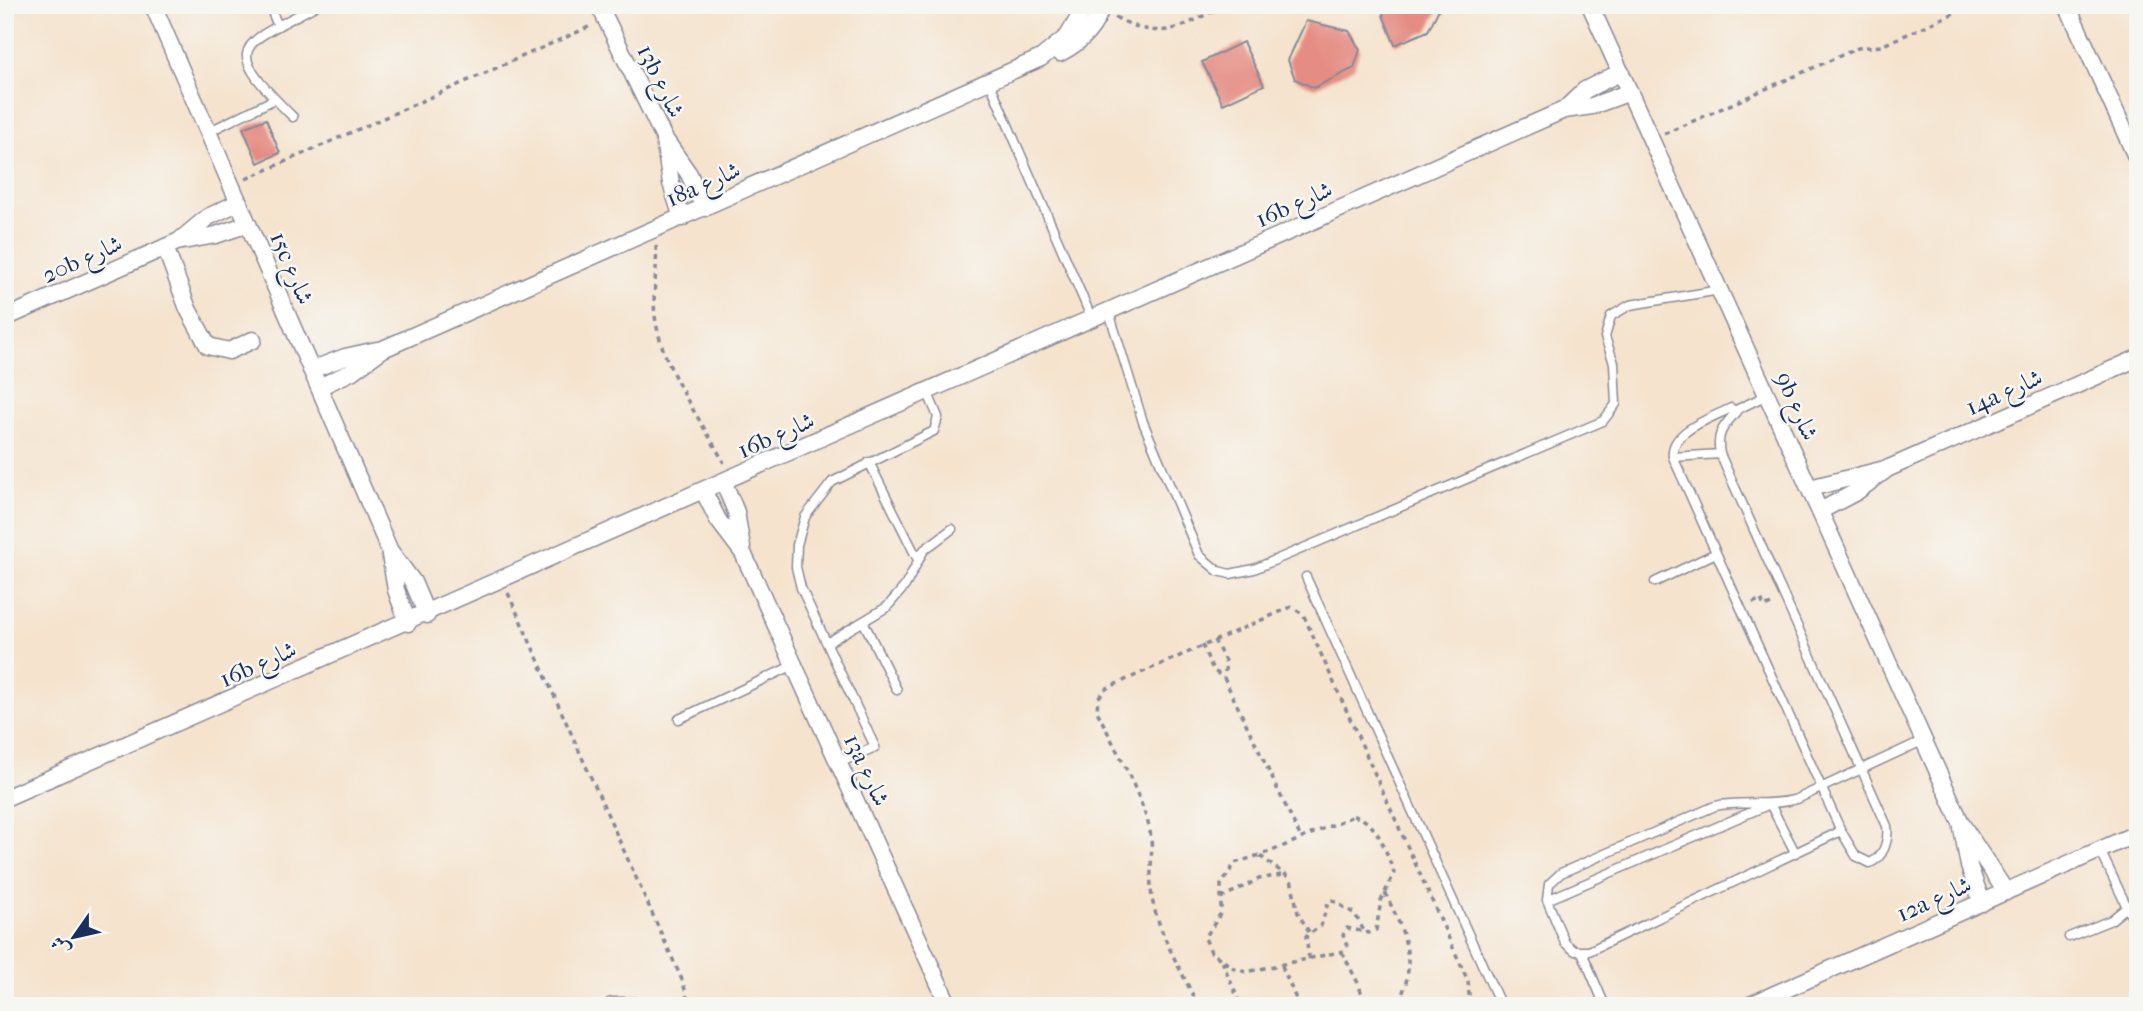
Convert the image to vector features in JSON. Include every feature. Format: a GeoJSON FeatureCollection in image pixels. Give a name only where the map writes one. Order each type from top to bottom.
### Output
{"type":"FeatureCollection","features":[{"type":"Feature","properties":{"kind":"street","name":"9b شارع"},"geometry":{"type":"LineString","coordinates":[[1590,5],[1962,825],[2006,892]]}},
{"type":"Feature","properties":{"kind":"street"},"geometry":{"type":"LineString","coordinates":[[2067,5],[2138,161]]}},
{"type":"Feature","properties":{"kind":"street","name":"15c شارع"},"geometry":{"type":"LineString","coordinates":[[156,6],[389,549],[413,582],[427,615]]}},
{"type":"Feature","properties":{"kind":"street","name":"18a شارع"},"geometry":{"type":"LineString","coordinates":[[319,387],[351,372],[383,349],[1041,58],[1069,36],[1096,7]]}},
{"type":"Feature","properties":{"kind":"street","name":"13b شارع"},"geometry":{"type":"LineString","coordinates":[[603,12],[664,138],[689,174],[704,208]]}},
{"type":"Feature","properties":{"kind":"street","name":"16b شارع"},"geometry":{"type":"LineString","coordinates":[[1564,110],[1586,90],[1621,72]]}},
{"type":"Feature","properties":{"kind":"street","name":"16b شارع"},"geometry":{"type":"LineString","coordinates":[[5,798],[427,615],[1564,110],[1592,106],[1630,92]]}},
{"type":"Feature","properties":{"kind":"street","name":"13b شارع"},"geometry":{"type":"LineString","coordinates":[[664,138],[671,183],[682,218]]}},
{"type":"Feature","properties":{"kind":"street","name":"20b شارع"},"geometry":{"type":"LineString","coordinates":[[171,245],[208,217],[239,202]]}},
{"type":"Feature","properties":{"kind":"street","name":"20b شارع"},"geometry":{"type":"LineString","coordinates":[[5,318],[171,245],[216,235],[248,224]]}},
{"type":"Feature","properties":{"kind":"street"},"geometry":{"type":"LineString","coordinates":[[171,245],[188,309],[208,346],[229,351],[253,340]]}},
{"type":"Feature","properties":{"kind":"street","name":"18a شارع"},"geometry":{"type":"LineString","coordinates":[[311,370],[345,357],[383,349]]}},
{"type":"Feature","properties":{"kind":"street","name":"14a شارع"},"geometry":{"type":"LineString","coordinates":[[1810,488],[1889,468],[2138,358]]}},
{"type":"Feature","properties":{"kind":"street","name":"14a شارع"},"geometry":{"type":"LineString","coordinates":[[1820,510],[1856,492],[1889,468]]}},
{"type":"Feature","properties":{"kind":"street","name":"13a شارع"},"geometry":{"type":"LineString","coordinates":[[729,481],[743,553]]}},
{"type":"Feature","properties":{"kind":"street","name":"13a شارع"},"geometry":{"type":"LineString","coordinates":[[704,492],[718,520],[743,553],[949,1006]]}},
{"type":"Feature","properties":{"kind":"street","name":"15c شارع"},"geometry":{"type":"LineString","coordinates":[[389,549],[396,590],[408,623]]}},
{"type":"Feature","properties":{"kind":"street","name":"9b شارع"},"geometry":{"type":"LineString","coordinates":[[1962,825],[1969,866],[1982,903]]}},
{"type":"Feature","properties":{"kind":"street","name":"12a شارع"},"geometry":{"type":"LineString","coordinates":[[1748,1006],[2138,833]]}},
{"type":"Feature","properties":{"kind":"street"},"geometry":{"type":"LineString","coordinates":[[612,1006],[636,1006]]}},
{"type":"Feature","properties":{"kind":"lane"},"geometry":{"type":"LineString","coordinates":[[269,5],[278,26]]}},
{"type":"Feature","properties":{"kind":"lane"},"geometry":{"type":"LineString","coordinates":[[293,117],[254,77],[246,57],[251,43],[317,5]]}},
{"type":"Feature","properties":{"kind":"lane"},"geometry":{"type":"LineString","coordinates":[[989,80],[1092,319]]}},
{"type":"Feature","properties":{"kind":"lane"},"geometry":{"type":"LineString","coordinates":[[208,132],[275,99]]}},
{"type":"Feature","properties":{"kind":"lane"},"geometry":{"type":"LineString","coordinates":[[1109,312],[1143,422],[1199,555],[1218,571],[1230,574],[1254,569],[1603,421],[1616,404],[1617,385],[1605,337],[1611,316],[1630,305],[1721,290]]}},
{"type":"Feature","properties":{"kind":"lane"},"geometry":{"type":"LineString","coordinates":[[839,763],[875,747],[798,578],[796,556],[800,531],[821,493],[844,474],[929,434],[937,427],[939,417],[928,393]]}},
{"type":"Feature","properties":{"kind":"lane"},"geometry":{"type":"LineString","coordinates":[[1736,410],[1731,408],[1682,435],[1673,447],[1673,457],[1841,831],[1860,860],[1870,863],[1880,857],[1887,838],[1887,826],[1720,454],[1719,434],[1736,410],[1767,395]]}},
{"type":"Feature","properties":{"kind":"lane"},"geometry":{"type":"LineString","coordinates":[[1673,457],[1720,454]]}},
{"type":"Feature","properties":{"kind":"lane"},"geometry":{"type":"LineString","coordinates":[[869,462],[918,560]]}},
{"type":"Feature","properties":{"kind":"lane"},"geometry":{"type":"LineString","coordinates":[[827,643],[864,623],[897,597],[918,560],[932,542],[952,528]]}},
{"type":"Feature","properties":{"kind":"lane"},"geometry":{"type":"LineString","coordinates":[[1655,582],[1716,553]]}},
{"type":"Feature","properties":{"kind":"lane"},"geometry":{"type":"LineString","coordinates":[[1306,577],[1502,1006]]}},
{"type":"Feature","properties":{"kind":"lane"},"geometry":{"type":"LineString","coordinates":[[864,623],[897,690]]}},
{"type":"Feature","properties":{"kind":"lane"},"geometry":{"type":"LineString","coordinates":[[678,719],[794,665]]}},
{"type":"Feature","properties":{"kind":"lane"},"geometry":{"type":"LineString","coordinates":[[1605,1006],[1582,952],[1565,943],[1547,900],[1549,884],[1561,873],[1715,806],[1737,803],[1770,804],[1797,799],[1924,740]]}},
{"type":"Feature","properties":{"kind":"lane"},"geometry":{"type":"LineString","coordinates":[[1770,804],[1795,852]]}},
{"type":"Feature","properties":{"kind":"lane"},"geometry":{"type":"LineString","coordinates":[[1547,900],[1770,804]]}},
{"type":"Feature","properties":{"kind":"lane"},"geometry":{"type":"LineString","coordinates":[[1582,952],[1841,831]]}},
{"type":"Feature","properties":{"kind":"lane"},"geometry":{"type":"LineString","coordinates":[[2100,850],[2138,930]]}},
{"type":"Feature","properties":{"kind":"lane"},"geometry":{"type":"LineString","coordinates":[[2069,937],[2111,920],[2127,907]]}},
{"type":"Feature","properties":{"kind":"path"},"geometry":{"type":"LineString","coordinates":[[1096,7],[1134,27],[1157,33],[1172,30],[1226,5]]}},
{"type":"Feature","properties":{"kind":"path"},"geometry":{"type":"LineString","coordinates":[[1653,139],[1858,48],[1881,46],[1972,5]]}},
{"type":"Feature","properties":{"kind":"path"},"geometry":{"type":"LineString","coordinates":[[232,186],[603,12]]}},
{"type":"Feature","properties":{"kind":"path"},"geometry":{"type":"LineString","coordinates":[[652,230],[656,252],[653,300],[663,348],[729,481]]}},
{"type":"Feature","properties":{"kind":"path"},"geometry":{"type":"LineString","coordinates":[[503,581],[683,982],[689,1006]]}},
{"type":"Feature","properties":{"kind":"path"},"geometry":{"type":"LineString","coordinates":[[1741,608],[1761,600],[1765,607],[1785,598]]}},
{"type":"Feature","properties":{"kind":"path"},"geometry":{"type":"LineString","coordinates":[[1198,1006],[1153,903],[1152,840],[1145,814],[1097,711],[1097,705],[1107,688],[1287,607],[1296,608],[1303,614],[1468,981],[1470,1006]]}},
{"type":"Feature","properties":{"kind":"path"},"geometry":{"type":"LineString","coordinates":[[1214,640],[1226,663],[1224,678]]}},
{"type":"Feature","properties":{"kind":"path"},"geometry":{"type":"LineString","coordinates":[[1202,645],[1213,670],[1224,678],[1301,838]]}},
{"type":"Feature","properties":{"kind":"path"},"geometry":{"type":"LineString","coordinates":[[1346,817],[1366,820],[1376,830],[1394,873],[1380,905],[1378,927],[1374,932],[1365,933],[1350,928],[1344,930],[1347,946],[1342,952],[1282,966],[1246,972],[1221,959],[1208,948],[1205,939],[1221,913],[1221,885],[1229,869],[1243,858],[1260,856],[1346,817]]}},
{"type":"Feature","properties":{"kind":"path"},"geometry":{"type":"LineString","coordinates":[[1260,856],[1287,874],[1293,886],[1298,913],[1309,932]]}},
{"type":"Feature","properties":{"kind":"path"},"geometry":{"type":"LineString","coordinates":[[1221,898],[1259,879],[1287,874]]}},
{"type":"Feature","properties":{"kind":"path"},"geometry":{"type":"LineString","coordinates":[[1385,893],[1398,919],[1408,951],[1406,982],[1396,1006]]}},
{"type":"Feature","properties":{"kind":"path"},"geometry":{"type":"LineString","coordinates":[[1310,960],[1306,939],[1309,932],[1321,926],[1328,904],[1335,900],[1355,914],[1365,933]]}},
{"type":"Feature","properties":{"kind":"path"},"geometry":{"type":"LineString","coordinates":[[1342,952],[1366,1006]]}},
{"type":"Feature","properties":{"kind":"path"},"geometry":{"type":"LineString","coordinates":[[1221,959],[1241,1006]]}},
{"type":"Feature","properties":{"kind":"path"},"geometry":{"type":"LineString","coordinates":[[1282,966],[1299,1006]]}},
{"type":"Feature","properties":{"kind":"building"},"geometry":{"type":"Polygon","coordinates":[[[1386,5],[1441,5],[1428,31],[1395,45],[1383,15],[1386,5]]]}},
{"type":"Feature","properties":{"kind":"building"},"geometry":{"type":"Polygon","coordinates":[[[1306,21],[1349,31],[1360,50],[1354,68],[1314,88],[1295,79],[1288,60],[1306,21]]]}},
{"type":"Feature","properties":{"kind":"building"},"geometry":{"type":"Polygon","coordinates":[[[1243,42],[1264,85],[1223,104],[1202,62],[1243,42]]]}},
{"type":"Feature","properties":{"kind":"building"},"geometry":{"type":"Polygon","coordinates":[[[266,119],[280,153],[258,163],[243,128],[266,119]]]}}]}
